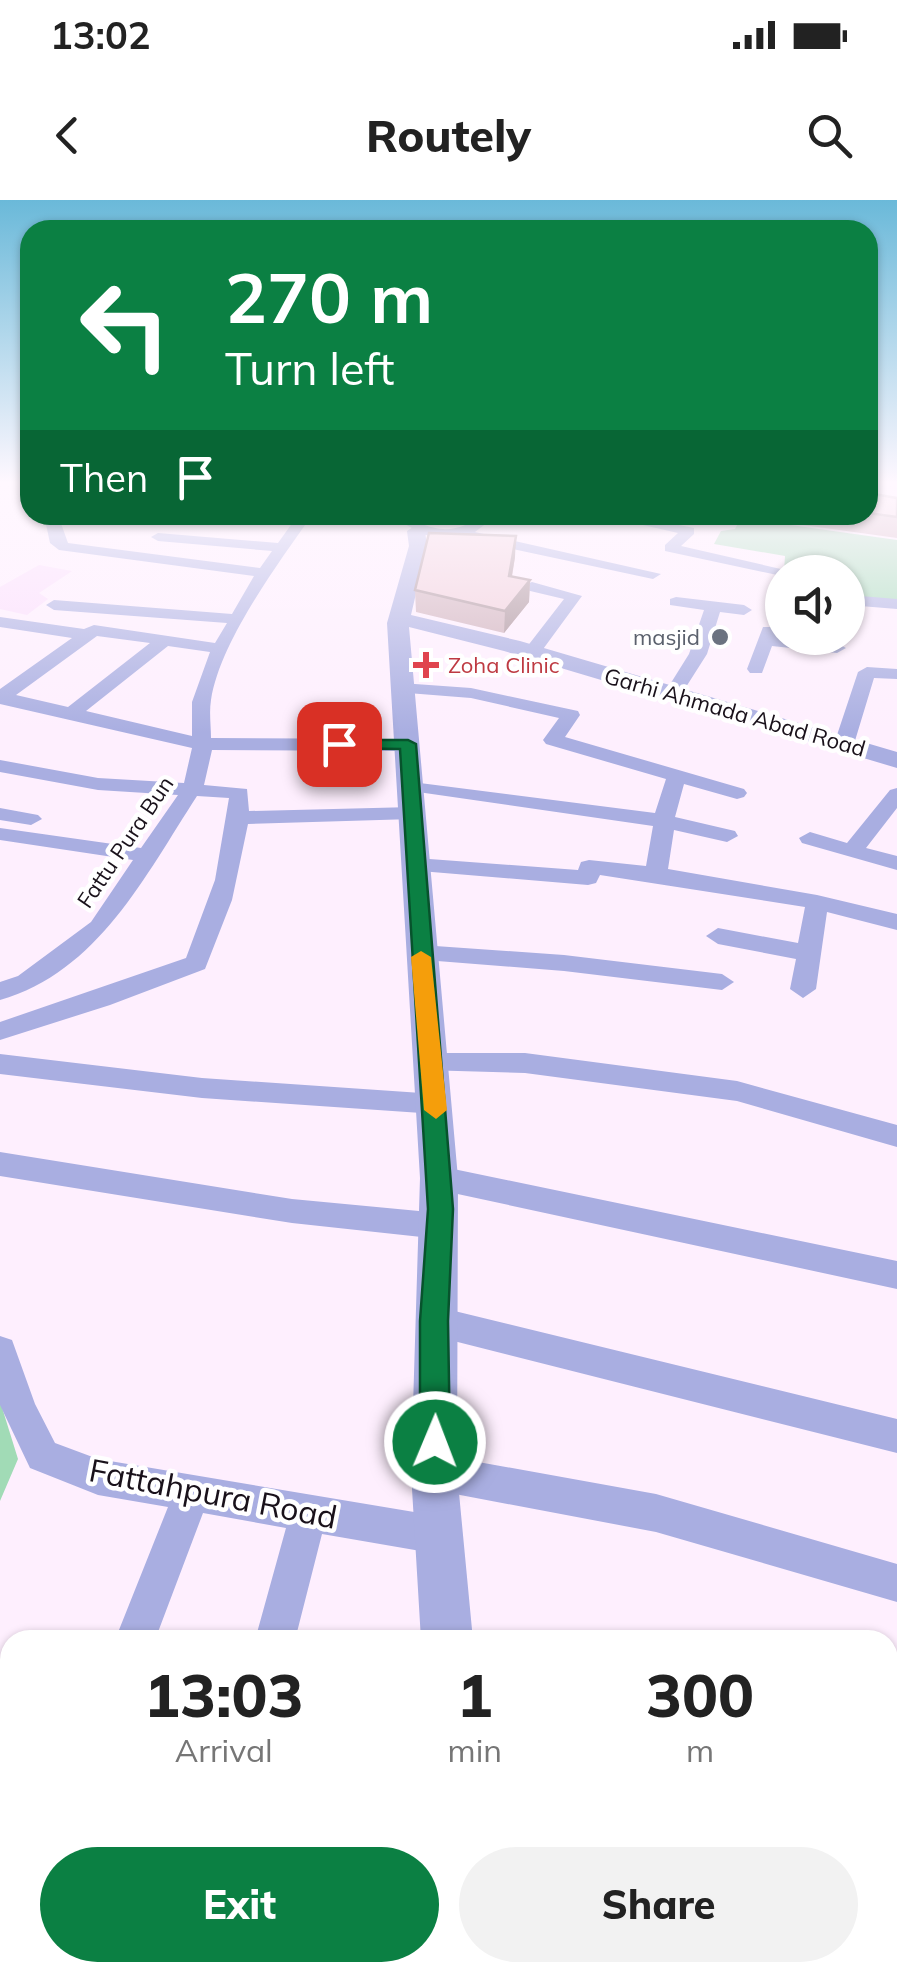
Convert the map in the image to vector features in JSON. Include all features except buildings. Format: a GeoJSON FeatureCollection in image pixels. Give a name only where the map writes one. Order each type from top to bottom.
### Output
{"type":"FeatureCollection","features":[{"type":"Feature","properties":{"kind":"street"},"geometry":{"type":"LineString","coordinates":[[216,566],[264,573]]}},
{"type":"Feature","properties":{"kind":"street","name":"Fattu Pura Bun"},"geometry":{"type":"LineString","coordinates":[[0,991],[27,982],[99,927],[192,789],[202,744],[201,702],[211,665],[269,566]]}},
{"type":"Feature","properties":{"kind":"street"},"geometry":{"type":"LineString","coordinates":[[413,566],[399,618],[401,688],[440,1178],[434,1321],[434,1472],[446,1630]]}},
{"type":"Feature","properties":{"kind":"street"},"geometry":{"type":"LineString","coordinates":[[616,566],[653,574]]}},
{"type":"Feature","properties":{"kind":"street"},"geometry":{"type":"LineString","coordinates":[[532,587],[574,596],[532,652]]}},
{"type":"Feature","properties":{"kind":"street"},"geometry":{"type":"LineString","coordinates":[[865,601],[897,604]]}},
{"type":"Feature","properties":{"kind":"street"},"geometry":{"type":"LineString","coordinates":[[676,602],[744,610]]}},
{"type":"Feature","properties":{"kind":"street"},"geometry":{"type":"LineString","coordinates":[[54,605],[240,619]]}},
{"type":"Feature","properties":{"kind":"street"},"geometry":{"type":"LineString","coordinates":[[673,694],[698,654],[714,606]]}},
{"type":"Feature","properties":{"kind":"street"},"geometry":{"type":"LineString","coordinates":[[64,630],[85,607]]}},
{"type":"Feature","properties":{"kind":"street","name":"Garhi Ahmada Abad Road"},"geometry":{"type":"LineString","coordinates":[[399,618],[532,652],[897,760]]}},
{"type":"Feature","properties":{"kind":"street"},"geometry":{"type":"LineString","coordinates":[[0,622],[87,635]]}},
{"type":"Feature","properties":{"kind":"street"},"geometry":{"type":"LineString","coordinates":[[0,698],[94,630],[222,649]]}},
{"type":"Feature","properties":{"kind":"street"},"geometry":{"type":"LineString","coordinates":[[756,669],[767,635],[897,674]]}},
{"type":"Feature","properties":{"kind":"street"},"geometry":{"type":"LineString","coordinates":[[72,714],[164,640]]}},
{"type":"Feature","properties":{"kind":"street"},"geometry":{"type":"LineString","coordinates":[[844,744],[846,659]]}},
{"type":"Feature","properties":{"kind":"street"},"geometry":{"type":"LineString","coordinates":[[401,688],[471,693],[571,714],[553,740],[737,793]]}},
{"type":"Feature","properties":{"kind":"street"},"geometry":{"type":"LineString","coordinates":[[0,698],[202,744],[408,744]]}},
{"type":"Feature","properties":{"kind":"street"},"geometry":{"type":"LineString","coordinates":[[0,766],[98,784],[240,793],[238,845],[220,906],[196,963],[101,1000],[0,1031]]}},
{"type":"Feature","properties":{"kind":"street"},"geometry":{"type":"LineString","coordinates":[[656,874],[668,796],[677,776]]}},
{"type":"Feature","properties":{"kind":"street"},"geometry":{"type":"LineString","coordinates":[[852,850],[897,794]]}},
{"type":"Feature","properties":{"kind":"street"},"geometry":{"type":"LineString","coordinates":[[239,818],[412,799],[664,821],[727,836]]}},
{"type":"Feature","properties":{"kind":"street"},"geometry":{"type":"LineString","coordinates":[[0,814],[31,819]]}},
{"type":"Feature","properties":{"kind":"street"},"geometry":{"type":"LineString","coordinates":[[0,834],[146,855]]}},
{"type":"Feature","properties":{"kind":"street"},"geometry":{"type":"LineString","coordinates":[[810,838],[897,862]]}},
{"type":"Feature","properties":{"kind":"street"},"geometry":{"type":"LineString","coordinates":[[416,865],[588,878],[589,866],[817,902],[897,922]]}},
{"type":"Feature","properties":{"kind":"street"},"geometry":{"type":"LineString","coordinates":[[803,989],[817,902]]}},
{"type":"Feature","properties":{"kind":"street"},"geometry":{"type":"LineString","coordinates":[[718,936],[808,953]]}},
{"type":"Feature","properties":{"kind":"street"},"geometry":{"type":"LineString","coordinates":[[420,953],[564,963],[722,982]]}},
{"type":"Feature","properties":{"kind":"street"},"geometry":{"type":"LineString","coordinates":[[432,1064],[524,1063],[736,1091],[897,1136]]}},
{"type":"Feature","properties":{"kind":"street"},"geometry":{"type":"LineString","coordinates":[[0,1064],[202,1088],[436,1104]]}},
{"type":"Feature","properties":{"kind":"street"},"geometry":{"type":"LineString","coordinates":[[0,1164],[292,1212],[440,1226]]}},
{"type":"Feature","properties":{"kind":"street"},"geometry":{"type":"LineString","coordinates":[[440,1178],[897,1275]]}},
{"type":"Feature","properties":{"kind":"street"},"geometry":{"type":"LineString","coordinates":[[434,1321],[897,1436]]}},
{"type":"Feature","properties":{"kind":"street","name":"Fattahpura Road"},"geometry":{"type":"LineString","coordinates":[[0,1351],[18,1410],[43,1456],[98,1477],[438,1535]]}},
{"type":"Feature","properties":{"kind":"street"},"geometry":{"type":"LineString","coordinates":[[434,1472],[656,1512],[897,1583]]}},
{"type":"Feature","properties":{"kind":"street"},"geometry":{"type":"LineString","coordinates":[[139,1630],[192,1493]]}},
{"type":"Feature","properties":{"kind":"street"},"geometry":{"type":"LineString","coordinates":[[278,1630],[309,1514]]}},
{"type":"Feature","properties":{"kind":"shaded area"},"geometry":{"type":"Polygon","coordinates":[[[37,566],[72,571],[39,593],[48,599],[27,615],[0,609],[0,587],[37,566]]]}},
{"type":"Feature","properties":{"kind":"green space"},"geometry":{"type":"Polygon","coordinates":[[[865,566],[897,566],[897,604],[865,601],[865,566]]]}},
{"type":"Feature","properties":{"kind":"green space"},"geometry":{"type":"Polygon","coordinates":[[[0,1401],[18,1459],[0,1501],[0,1401]]]}},
{"type":"Feature","properties":{"kind":"slow traffic"},"geometry":{"type":"LineString","coordinates":[[421,957],[436,1110]]}},
{"type":"Feature","properties":{"kind":"place","name":"masjid"},"geometry":{"type":"Point","coordinates":[720,637]}},
{"type":"Feature","properties":{"kind":"place","name":"Zoha Clinic"},"geometry":{"type":"Point","coordinates":[426,665]}},
{"type":"Feature","properties":{"kind":"route"},"geometry":{"type":"LineString","coordinates":[[339,744],[408,744],[441,1209],[434,1321],[435,1442]]}}]}
